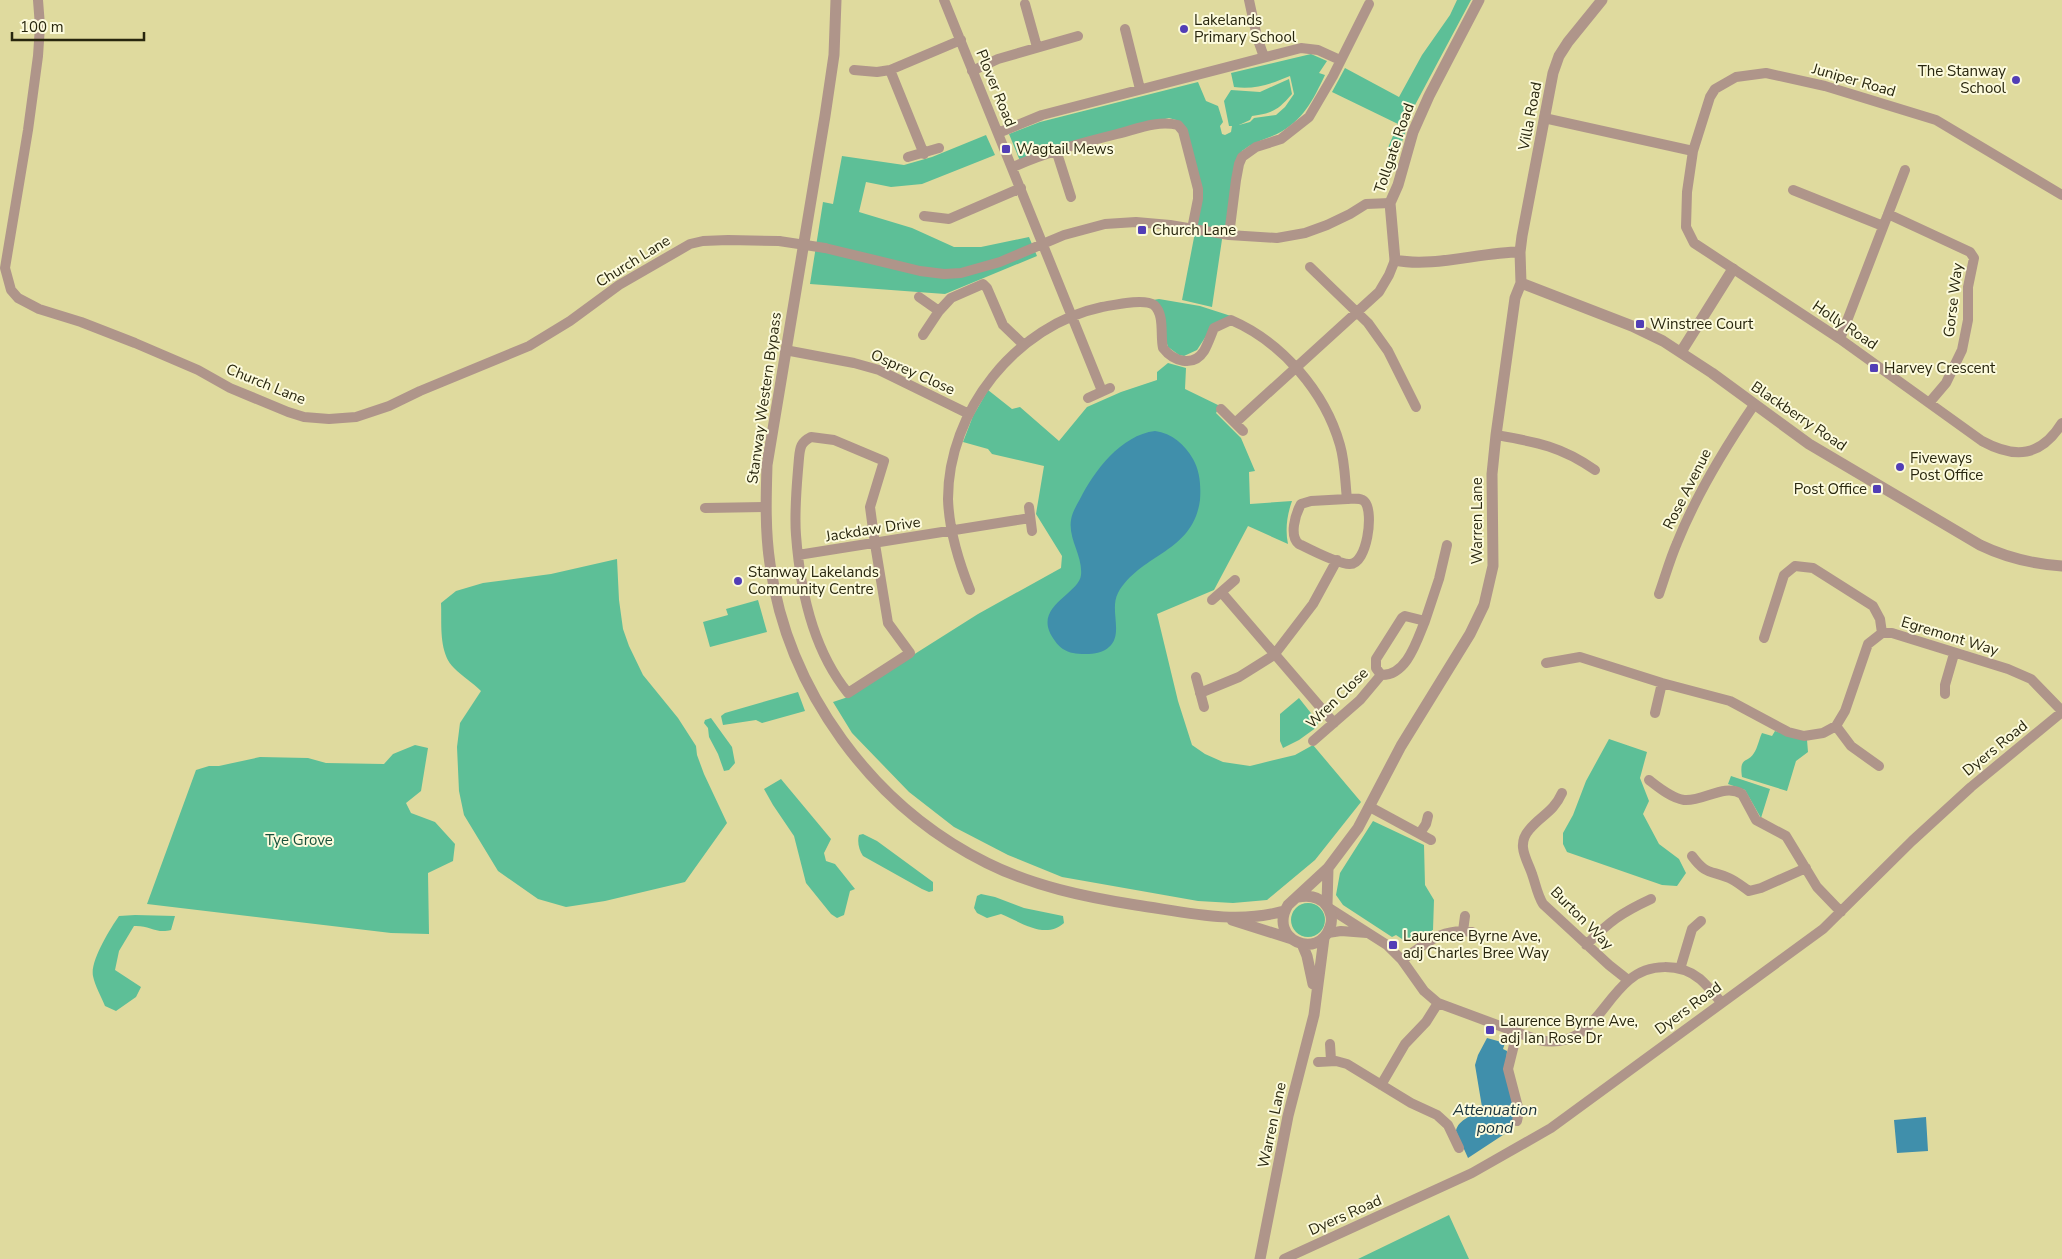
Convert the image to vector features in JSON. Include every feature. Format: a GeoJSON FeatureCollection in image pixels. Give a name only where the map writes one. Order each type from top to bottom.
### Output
{"type":"FeatureCollection","features":[{"type":"Feature","properties":{"kind":"street","name":"Church Lane"},"geometry":{"type":"LineString","coordinates":[[38,0],[40,26],[38,56],[28,130],[5,268],[11,290],[18,298],[39,309],[81,322],[135,343],[198,370],[238,391],[304,417],[329,419],[356,417],[388,406],[529,346],[570,322],[619,285],[690,244],[703,241],[728,240],[779,241],[825,248],[920,271],[944,274],[979,269],[1043,243]]}},
{"type":"Feature","properties":{"kind":"street","name":"Stanway Western Bypass"},"geometry":{"type":"LineString","coordinates":[[836,0],[834,55],[825,116],[767,465],[766,507],[770,565],[788,638],[802,673],[840,738],[889,793],[916,818],[947,840],[987,863],[1024,878],[1073,893],[1112,901],[1226,918],[1297,942]]}},
{"type":"Feature","properties":{"kind":"street","name":"Plover Road"},"geometry":{"type":"LineString","coordinates":[[944,0],[1072,316],[1106,390],[1088,398]]}},
{"type":"Feature","properties":{"kind":"street"},"geometry":{"type":"LineString","coordinates":[[1249,0],[1257,37],[1264,57]]}},
{"type":"Feature","properties":{"kind":"street","name":"Tollgate Road"},"geometry":{"type":"LineString","coordinates":[[1394,260],[1390,203],[1398,185],[1417,121],[1479,0]]}},
{"type":"Feature","properties":{"kind":"street","name":"Villa Road"},"geometry":{"type":"LineString","coordinates":[[1520,252],[1553,73],[1559,56],[1573,34],[1602,0]]}},
{"type":"Feature","properties":{"kind":"street"},"geometry":{"type":"LineString","coordinates":[[1229,235],[1236,180],[1242,158],[1256,148],[1286,136],[1309,117],[1333,76],[1367,1]]}},
{"type":"Feature","properties":{"kind":"street"},"geometry":{"type":"LineString","coordinates":[[1025,4],[1037,47]]}},
{"type":"Feature","properties":{"kind":"street"},"geometry":{"type":"LineString","coordinates":[[1125,29],[1140,89]]}},
{"type":"Feature","properties":{"kind":"street"},"geometry":{"type":"LineString","coordinates":[[972,71],[998,59],[1078,36]]}},
{"type":"Feature","properties":{"kind":"street"},"geometry":{"type":"LineString","coordinates":[[854,70],[877,72],[890,70],[960,40]]}},
{"type":"Feature","properties":{"kind":"street"},"geometry":{"type":"LineString","coordinates":[[998,133],[1042,115],[1301,48],[1310,48],[1340,60]]}},
{"type":"Feature","properties":{"kind":"street"},"geometry":{"type":"LineString","coordinates":[[890,70],[924,154]]}},
{"type":"Feature","properties":{"kind":"street","name":"Juniper Road"},"geometry":{"type":"LineString","coordinates":[[1693,151],[1710,97],[1715,89],[1736,77],[1766,73],[1825,86],[1936,120],[2062,195]]}},
{"type":"Feature","properties":{"kind":"street"},"geometry":{"type":"LineString","coordinates":[[1544,118],[1693,151]]}},
{"type":"Feature","properties":{"kind":"street"},"geometry":{"type":"LineString","coordinates":[[1013,167],[1056,150],[1163,122],[1178,125],[1183,131],[1198,189],[1192,229]]}},
{"type":"Feature","properties":{"kind":"street"},"geometry":{"type":"LineString","coordinates":[[908,158],[939,148]]}},
{"type":"Feature","properties":{"kind":"street"},"geometry":{"type":"LineString","coordinates":[[1056,150],[1071,197]]}},
{"type":"Feature","properties":{"kind":"street","name":"Holly Road"},"geometry":{"type":"LineString","coordinates":[[1693,151],[1687,192],[1686,228],[1694,243],[1840,339],[1982,441],[1995,448],[2011,452],[2029,451],[2053,437],[2062,423]]}},
{"type":"Feature","properties":{"kind":"street"},"geometry":{"type":"LineString","coordinates":[[1840,339],[1905,170]]}},
{"type":"Feature","properties":{"kind":"street"},"geometry":{"type":"LineString","coordinates":[[924,216],[949,219],[1021,188]]}},
{"type":"Feature","properties":{"kind":"street"},"geometry":{"type":"LineString","coordinates":[[1793,190],[1882,226]]}},
{"type":"Feature","properties":{"kind":"street"},"geometry":{"type":"LineString","coordinates":[[1043,243],[1073,232],[1105,224],[1136,222],[1229,235],[1278,238],[1296,235],[1327,224],[1350,214],[1366,204],[1390,203]]}},
{"type":"Feature","properties":{"kind":"street","name":"Gorse Way"},"geometry":{"type":"LineString","coordinates":[[1888,214],[1970,252],[1974,258],[1968,287],[1968,320],[1962,350],[1946,383],[1929,403]]}},
{"type":"Feature","properties":{"kind":"street"},"geometry":{"type":"LineString","coordinates":[[1235,422],[1379,292],[1389,275],[1394,260],[1409,263],[1431,262],[1505,252],[1520,252]]}},
{"type":"Feature","properties":{"kind":"street","name":"Warren Lane"},"geometry":{"type":"LineString","coordinates":[[1316,998],[1309,963],[1297,942],[1283,926],[1284,910],[1328,868],[1358,828],[1397,754],[1462,649],[1484,605],[1493,566],[1492,474],[1515,298],[1521,284],[1520,252]]}},
{"type":"Feature","properties":{"kind":"street"},"geometry":{"type":"LineString","coordinates":[[1310,267],[1358,311],[1388,351],[1416,407]]}},
{"type":"Feature","properties":{"kind":"street"},"geometry":{"type":"LineString","coordinates":[[1681,352],[1733,269]]}},
{"type":"Feature","properties":{"kind":"street"},"geometry":{"type":"LineString","coordinates":[[923,335],[939,311],[951,298],[982,284],[987,288],[1004,325],[1024,345]]}},
{"type":"Feature","properties":{"kind":"street","name":"Blackberry Road"},"geometry":{"type":"LineString","coordinates":[[1521,284],[1632,326],[1681,352],[1809,444],[1980,545],[1994,552],[2023,561],[2062,566]]}},
{"type":"Feature","properties":{"kind":"street"},"geometry":{"type":"LineString","coordinates":[[919,297],[939,311]]}},
{"type":"Feature","properties":{"kind":"street"},"geometry":{"type":"LineString","coordinates":[[970,590],[957,558],[951,532],[948,498],[955,449],[969,414],[985,386],[1004,362],[1024,345],[1058,322],[1114,304],[1143,302],[1152,304],[1160,314],[1162,348],[1176,360],[1189,361],[1203,352],[1214,328],[1231,320],[1255,333],[1295,366],[1314,391],[1340,444],[1345,470],[1347,499]]}},
{"type":"Feature","properties":{"kind":"street","name":"Osprey Close"},"geometry":{"type":"LineString","coordinates":[[785,350],[854,362],[879,370],[969,414]]}},
{"type":"Feature","properties":{"kind":"street","name":"Rose Avenue"},"geometry":{"type":"LineString","coordinates":[[1659,594],[1676,544],[1700,493],[1725,447],[1754,405]]}},
{"type":"Feature","properties":{"kind":"street"},"geometry":{"type":"LineString","coordinates":[[1221,409],[1243,432]]}},
{"type":"Feature","properties":{"kind":"street"},"geometry":{"type":"LineString","coordinates":[[1496,435],[1543,444],[1558,449],[1595,470]]}},
{"type":"Feature","properties":{"kind":"street"},"geometry":{"type":"LineString","coordinates":[[811,437],[834,440],[884,461],[870,507],[875,544],[888,623],[910,653],[848,693],[827,663],[814,630],[802,580],[796,533],[799,458],[800,447],[804,441],[811,437]]}},
{"type":"Feature","properties":{"kind":"street"},"geometry":{"type":"LineString","coordinates":[[2053,437],[2062,443]]}},
{"type":"Feature","properties":{"kind":"street"},"geometry":{"type":"LineString","coordinates":[[1347,499],[1361,499],[1365,502],[1370,516],[1364,551],[1358,561],[1350,564],[1337,560],[1295,541],[1293,536],[1296,512],[1301,504],[1311,501],[1347,499]]}},
{"type":"Feature","properties":{"kind":"street"},"geometry":{"type":"LineString","coordinates":[[704,508],[766,507]]}},
{"type":"Feature","properties":{"kind":"street"},"geometry":{"type":"LineString","coordinates":[[1029,507],[1032,531]]}},
{"type":"Feature","properties":{"kind":"street","name":"Jackdaw Drive"},"geometry":{"type":"LineString","coordinates":[[798,555],[1030,518]]}},
{"type":"Feature","properties":{"kind":"street","name":"Wren Close"},"geometry":{"type":"LineString","coordinates":[[1313,741],[1360,700],[1381,675],[1389,675],[1399,670],[1412,651],[1426,621],[1440,578],[1447,545]]}},
{"type":"Feature","properties":{"kind":"street"},"geometry":{"type":"LineString","coordinates":[[1200,692],[1238,677],[1274,655],[1313,604],[1337,560]]}},
{"type":"Feature","properties":{"kind":"street"},"geometry":{"type":"LineString","coordinates":[[1764,638],[1784,575],[1795,566],[1814,568],[1873,606],[1880,619],[1882,633]]}},
{"type":"Feature","properties":{"kind":"street"},"geometry":{"type":"LineString","coordinates":[[1212,600],[1235,580]]}},
{"type":"Feature","properties":{"kind":"street"},"geometry":{"type":"LineString","coordinates":[[1222,593],[1334,723]]}},
{"type":"Feature","properties":{"kind":"street","name":"Wren Close"},"geometry":{"type":"LineString","coordinates":[[1381,675],[1376,668],[1376,659],[1402,618],[1409,616],[1426,621]]}},
{"type":"Feature","properties":{"kind":"street","name":"Egremont Way"},"geometry":{"type":"LineString","coordinates":[[1836,726],[1845,711],[1868,644],[1882,633],[1904,636],[1954,654],[2008,669],[2031,679],[2062,712]]}},
{"type":"Feature","properties":{"kind":"street"},"geometry":{"type":"LineString","coordinates":[[1945,694],[1944,685],[1954,654]]}},
{"type":"Feature","properties":{"kind":"street"},"geometry":{"type":"LineString","coordinates":[[1546,663],[1560,659],[1580,657],[1662,683],[1730,701],[1788,732],[1804,736],[1822,733],[1836,726],[1851,746],[1879,766]]}},
{"type":"Feature","properties":{"kind":"street"},"geometry":{"type":"LineString","coordinates":[[1560,659],[1563,671]]}},
{"type":"Feature","properties":{"kind":"street"},"geometry":{"type":"LineString","coordinates":[[1196,678],[1204,707]]}},
{"type":"Feature","properties":{"kind":"street"},"geometry":{"type":"LineString","coordinates":[[1655,714],[1662,683]]}},
{"type":"Feature","properties":{"kind":"street","name":"Dyers Road"},"geometry":{"type":"LineString","coordinates":[[1284,1259],[1472,1173],[1512,1152],[1551,1128],[1823,929],[1970,787],[2062,712]]}},
{"type":"Feature","properties":{"kind":"street"},"geometry":{"type":"LineString","coordinates":[[1649,780],[1664,791],[1683,800],[1728,791],[1738,792],[1745,797],[1756,820],[1786,836],[1817,887],[1841,912]]}},
{"type":"Feature","properties":{"kind":"street","name":"Burton Way"},"geometry":{"type":"LineString","coordinates":[[1562,793],[1552,811],[1528,831],[1523,842],[1523,854],[1532,873],[1537,894],[1543,904],[1586,945],[1628,980]]}},
{"type":"Feature","properties":{"kind":"street"},"geometry":{"type":"LineString","coordinates":[[1370,806],[1430,840]]}},
{"type":"Feature","properties":{"kind":"street"},"geometry":{"type":"LineString","coordinates":[[1420,833],[1426,824],[1428,816]]}},
{"type":"Feature","properties":{"kind":"street"},"geometry":{"type":"LineString","coordinates":[[1692,856],[1701,868],[1707,872],[1730,878],[1749,891],[1806,868]]}},
{"type":"Feature","properties":{"kind":"street","name":"Warren Lane"},"geometry":{"type":"LineString","coordinates":[[1260,1259],[1288,1116],[1314,1015],[1326,935],[1331,923],[1326,888],[1328,868]]}},
{"type":"Feature","properties":{"kind":"street"},"geometry":{"type":"LineString","coordinates":[[1298,897],[1311,896],[1322,901],[1328,907],[1387,945],[1402,960],[1424,991],[1438,1003],[1517,1033],[1547,1041],[1564,1040],[1573,1037],[1588,1027],[1600,1016],[1611,999],[1628,980],[1649,969],[1669,967],[1680,970],[1699,979],[1721,1002]]}},
{"type":"Feature","properties":{"kind":"street"},"geometry":{"type":"LineString","coordinates":[[1586,945],[1610,921],[1629,909],[1651,899]]}},
{"type":"Feature","properties":{"kind":"street","name":"Stanway Western Bypass"},"geometry":{"type":"LineString","coordinates":[[1226,918],[1255,917],[1284,910]]}},
{"type":"Feature","properties":{"kind":"street"},"geometry":{"type":"LineString","coordinates":[[1402,960],[1441,934],[1452,931],[1467,931],[1465,916]]}},
{"type":"Feature","properties":{"kind":"street"},"geometry":{"type":"LineString","coordinates":[[1680,970],[1692,929],[1701,921]]}},
{"type":"Feature","properties":{"kind":"street"},"geometry":{"type":"LineString","coordinates":[[1297,942],[1314,943],[1326,935],[1342,931],[1368,934]]}},
{"type":"Feature","properties":{"kind":"street"},"geometry":{"type":"LineString","coordinates":[[1381,1085],[1403,1047],[1426,1022],[1438,1003]]}},
{"type":"Feature","properties":{"kind":"street"},"geometry":{"type":"LineString","coordinates":[[1517,1033],[1508,1069],[1519,1112],[1517,1121]]}},
{"type":"Feature","properties":{"kind":"street"},"geometry":{"type":"LineString","coordinates":[[1330,1044],[1331,1060]]}},
{"type":"Feature","properties":{"kind":"street"},"geometry":{"type":"LineString","coordinates":[[1318,1062],[1331,1060],[1347,1064],[1381,1085],[1437,1115],[1448,1125],[1459,1148]]}},
{"type":"Feature","properties":{"kind":"green space"},"geometry":{"type":"Polygon","coordinates":[[[1457,0],[1471,0],[1415,105],[1397,156],[1387,150],[1398,124],[1332,92],[1345,68],[1399,97],[1422,55],[1450,15],[1457,0]]]}},
{"type":"Feature","properties":{"kind":"green space"},"geometry":{"type":"Polygon","coordinates":[[[1311,54],[1327,61],[1319,73],[1325,75],[1306,109],[1286,129],[1254,143],[1242,151],[1230,223],[1224,226],[1212,307],[1182,300],[1202,196],[1176,120],[1169,118],[1054,147],[1020,161],[1009,134],[1040,122],[1198,82],[1206,101],[1218,106],[1223,122],[1220,126],[1222,134],[1225,135],[1231,132],[1232,126],[1229,126],[1224,101],[1231,90],[1260,92],[1289,79],[1292,94],[1283,104],[1265,114],[1252,116],[1250,120],[1239,125],[1250,122],[1254,118],[1276,115],[1285,107],[1294,94],[1290,76],[1262,86],[1241,88],[1234,87],[1231,73],[1311,54]]]}},
{"type":"Feature","properties":{"kind":"green space"},"geometry":{"type":"Polygon","coordinates":[[[986,135],[995,155],[922,184],[891,187],[866,182],[859,212],[912,228],[954,247],[981,247],[1029,237],[1037,256],[945,294],[810,284],[823,202],[833,204],[842,156],[904,165],[932,157],[986,135]]]}},
{"type":"Feature","properties":{"kind":"green space"},"geometry":{"type":"Polygon","coordinates":[[[1159,299],[1200,306],[1231,316],[1208,333],[1197,350],[1184,356],[1179,355],[1168,347],[1153,300],[1159,299]]]}},
{"type":"Feature","properties":{"kind":"green space"},"geometry":{"type":"Polygon","coordinates":[[[1168,363],[1186,368],[1185,389],[1220,406],[1216,413],[1241,438],[1255,471],[1249,472],[1250,504],[1292,501],[1287,522],[1288,544],[1248,526],[1214,590],[1157,614],[1178,701],[1192,745],[1205,754],[1223,762],[1250,766],[1295,755],[1313,745],[1361,802],[1315,860],[1267,900],[1233,903],[1198,901],[1062,877],[1008,855],[954,827],[909,792],[852,733],[833,702],[845,698],[978,614],[1061,568],[1062,556],[1036,514],[1044,466],[992,454],[988,449],[963,442],[973,416],[988,390],[1012,409],[1020,407],[1059,441],[1087,407],[1121,392],[1157,380],[1157,372],[1168,363]]]}},
{"type":"Feature","properties":{"kind":"green space"},"geometry":{"type":"Polygon","coordinates":[[[617,559],[619,600],[623,629],[629,646],[643,675],[678,718],[696,746],[697,755],[704,774],[727,823],[685,882],[605,901],[566,907],[538,899],[498,871],[464,815],[459,791],[457,747],[460,723],[481,691],[454,668],[445,654],[442,637],[441,603],[456,591],[483,583],[551,574],[617,559]]]}},
{"type":"Feature","properties":{"kind":"green space"},"geometry":{"type":"Polygon","coordinates":[[[758,600],[767,632],[710,647],[703,622],[728,615],[726,609],[758,600]]]}},
{"type":"Feature","properties":{"kind":"green space"},"geometry":{"type":"Polygon","coordinates":[[[798,692],[805,711],[762,723],[756,720],[723,725],[721,716],[725,713],[798,692]]]}},
{"type":"Feature","properties":{"kind":"green space"},"geometry":{"type":"Polygon","coordinates":[[[1299,698],[1318,722],[1317,727],[1299,740],[1283,748],[1280,741],[1280,714],[1299,698]]]}},
{"type":"Feature","properties":{"kind":"green space"},"geometry":{"type":"Polygon","coordinates":[[[711,718],[732,747],[735,763],[729,770],[724,771],[709,737],[708,728],[704,723],[705,720],[711,718]]]}},
{"type":"Feature","properties":{"kind":"green space"},"geometry":{"type":"Polygon","coordinates":[[[1775,731],[1807,740],[1808,752],[1796,761],[1787,791],[1742,777],[1743,763],[1754,753],[1762,733],[1772,736],[1775,731]]]}},
{"type":"Feature","properties":{"kind":"green space"},"geometry":{"type":"Polygon","coordinates":[[[1609,739],[1647,752],[1640,778],[1649,801],[1643,814],[1659,844],[1679,859],[1686,873],[1677,886],[1662,885],[1567,852],[1563,844],[1563,833],[1573,815],[1586,781],[1609,739]]]}},
{"type":"Feature","properties":{"kind":"green space","name":"Tye Grove"},"geometry":{"type":"Polygon","coordinates":[[[415,745],[428,748],[421,791],[406,803],[411,813],[435,822],[455,844],[453,861],[428,873],[429,934],[391,933],[147,904],[196,770],[260,757],[308,758],[326,763],[384,764],[393,754],[415,745]]]}},
{"type":"Feature","properties":{"kind":"green space"},"geometry":{"type":"Polygon","coordinates":[[[1731,776],[1770,789],[1761,818],[1745,790],[1728,784],[1731,776]]]}},
{"type":"Feature","properties":{"kind":"green space"},"geometry":{"type":"Polygon","coordinates":[[[781,779],[831,839],[824,853],[826,861],[835,864],[855,889],[850,891],[844,915],[837,918],[831,914],[806,883],[794,836],[764,789],[781,779]]]}},
{"type":"Feature","properties":{"kind":"green space"},"geometry":{"type":"Polygon","coordinates":[[[1373,821],[1424,845],[1425,885],[1434,900],[1433,930],[1408,943],[1396,935],[1392,937],[1343,905],[1336,895],[1340,873],[1373,821]]]}},
{"type":"Feature","properties":{"kind":"green space"},"geometry":{"type":"Polygon","coordinates":[[[863,834],[877,841],[933,882],[933,891],[929,892],[922,889],[863,856],[859,849],[858,840],[859,835],[863,834]]]}},
{"type":"Feature","properties":{"kind":"green space"},"geometry":{"type":"Polygon","coordinates":[[[981,894],[1024,908],[1063,916],[1064,923],[1057,928],[1041,930],[1001,914],[987,918],[977,913],[974,908],[977,896],[981,894]]]}},
{"type":"Feature","properties":{"kind":"green space"},"geometry":{"type":"Polygon","coordinates":[[[1308,903],[1320,908],[1325,920],[1320,932],[1308,937],[1296,932],[1291,920],[1296,908],[1308,903]]]}},
{"type":"Feature","properties":{"kind":"green space"},"geometry":{"type":"Polygon","coordinates":[[[119,916],[175,916],[171,930],[161,931],[134,926],[119,951],[115,970],[141,987],[136,997],[116,1011],[105,1006],[95,984],[93,970],[102,945],[119,916]]]}},
{"type":"Feature","properties":{"kind":"green space"},"geometry":{"type":"Polygon","coordinates":[[[1449,1215],[1469,1259],[1358,1259],[1449,1215]]]}},
{"type":"Feature","properties":{"kind":"water"},"geometry":{"type":"Polygon","coordinates":[[[1155,431],[1167,434],[1177,440],[1190,454],[1195,464],[1199,474],[1200,500],[1195,518],[1177,542],[1140,569],[1118,593],[1115,607],[1115,635],[1109,647],[1102,652],[1092,654],[1068,652],[1055,641],[1049,629],[1048,619],[1051,610],[1078,582],[1081,575],[1080,561],[1073,541],[1071,527],[1073,512],[1093,477],[1110,456],[1131,439],[1155,431]]]}},
{"type":"Feature","properties":{"kind":"water","name":"Attenuation pond"},"geometry":{"type":"Polygon","coordinates":[[[1487,1038],[1505,1043],[1503,1049],[1507,1051],[1506,1066],[1515,1108],[1514,1120],[1506,1133],[1468,1158],[1456,1131],[1460,1123],[1482,1107],[1475,1065],[1487,1038]]]}},
{"type":"Feature","properties":{"kind":"water"},"geometry":{"type":"Polygon","coordinates":[[[1926,1117],[1928,1151],[1897,1153],[1894,1120],[1926,1117]]]}},
{"type":"Feature","properties":{"kind":"place","name":"Lakelands Primary School"},"geometry":{"type":"Point","coordinates":[1184,29]}},
{"type":"Feature","properties":{"kind":"place","name":"The Stanway School"},"geometry":{"type":"Point","coordinates":[2016,80]}},
{"type":"Feature","properties":{"kind":"place","name":"Wagtail Mews"},"geometry":{"type":"Point","coordinates":[1006,149]}},
{"type":"Feature","properties":{"kind":"place","name":"Church Lane"},"geometry":{"type":"Point","coordinates":[1142,230]}},
{"type":"Feature","properties":{"kind":"place","name":"Winstree Court"},"geometry":{"type":"Point","coordinates":[1640,324]}},
{"type":"Feature","properties":{"kind":"place","name":"Harvey Crescent"},"geometry":{"type":"Point","coordinates":[1874,368]}},
{"type":"Feature","properties":{"kind":"place","name":"Fiveways Post Office"},"geometry":{"type":"Point","coordinates":[1900,467]}},
{"type":"Feature","properties":{"kind":"place","name":"Post Office"},"geometry":{"type":"Point","coordinates":[1877,489]}},
{"type":"Feature","properties":{"kind":"place","name":"Stanway Lakelands Community Centre"},"geometry":{"type":"Point","coordinates":[738,581]}},
{"type":"Feature","properties":{"kind":"place","name":"Laurence Byrne Ave, adj Charles Bree Way"},"geometry":{"type":"Point","coordinates":[1393,945]}},
{"type":"Feature","properties":{"kind":"place","name":"Laurence Byrne Ave, adj Ian Rose Dr"},"geometry":{"type":"Point","coordinates":[1490,1030]}}]}
